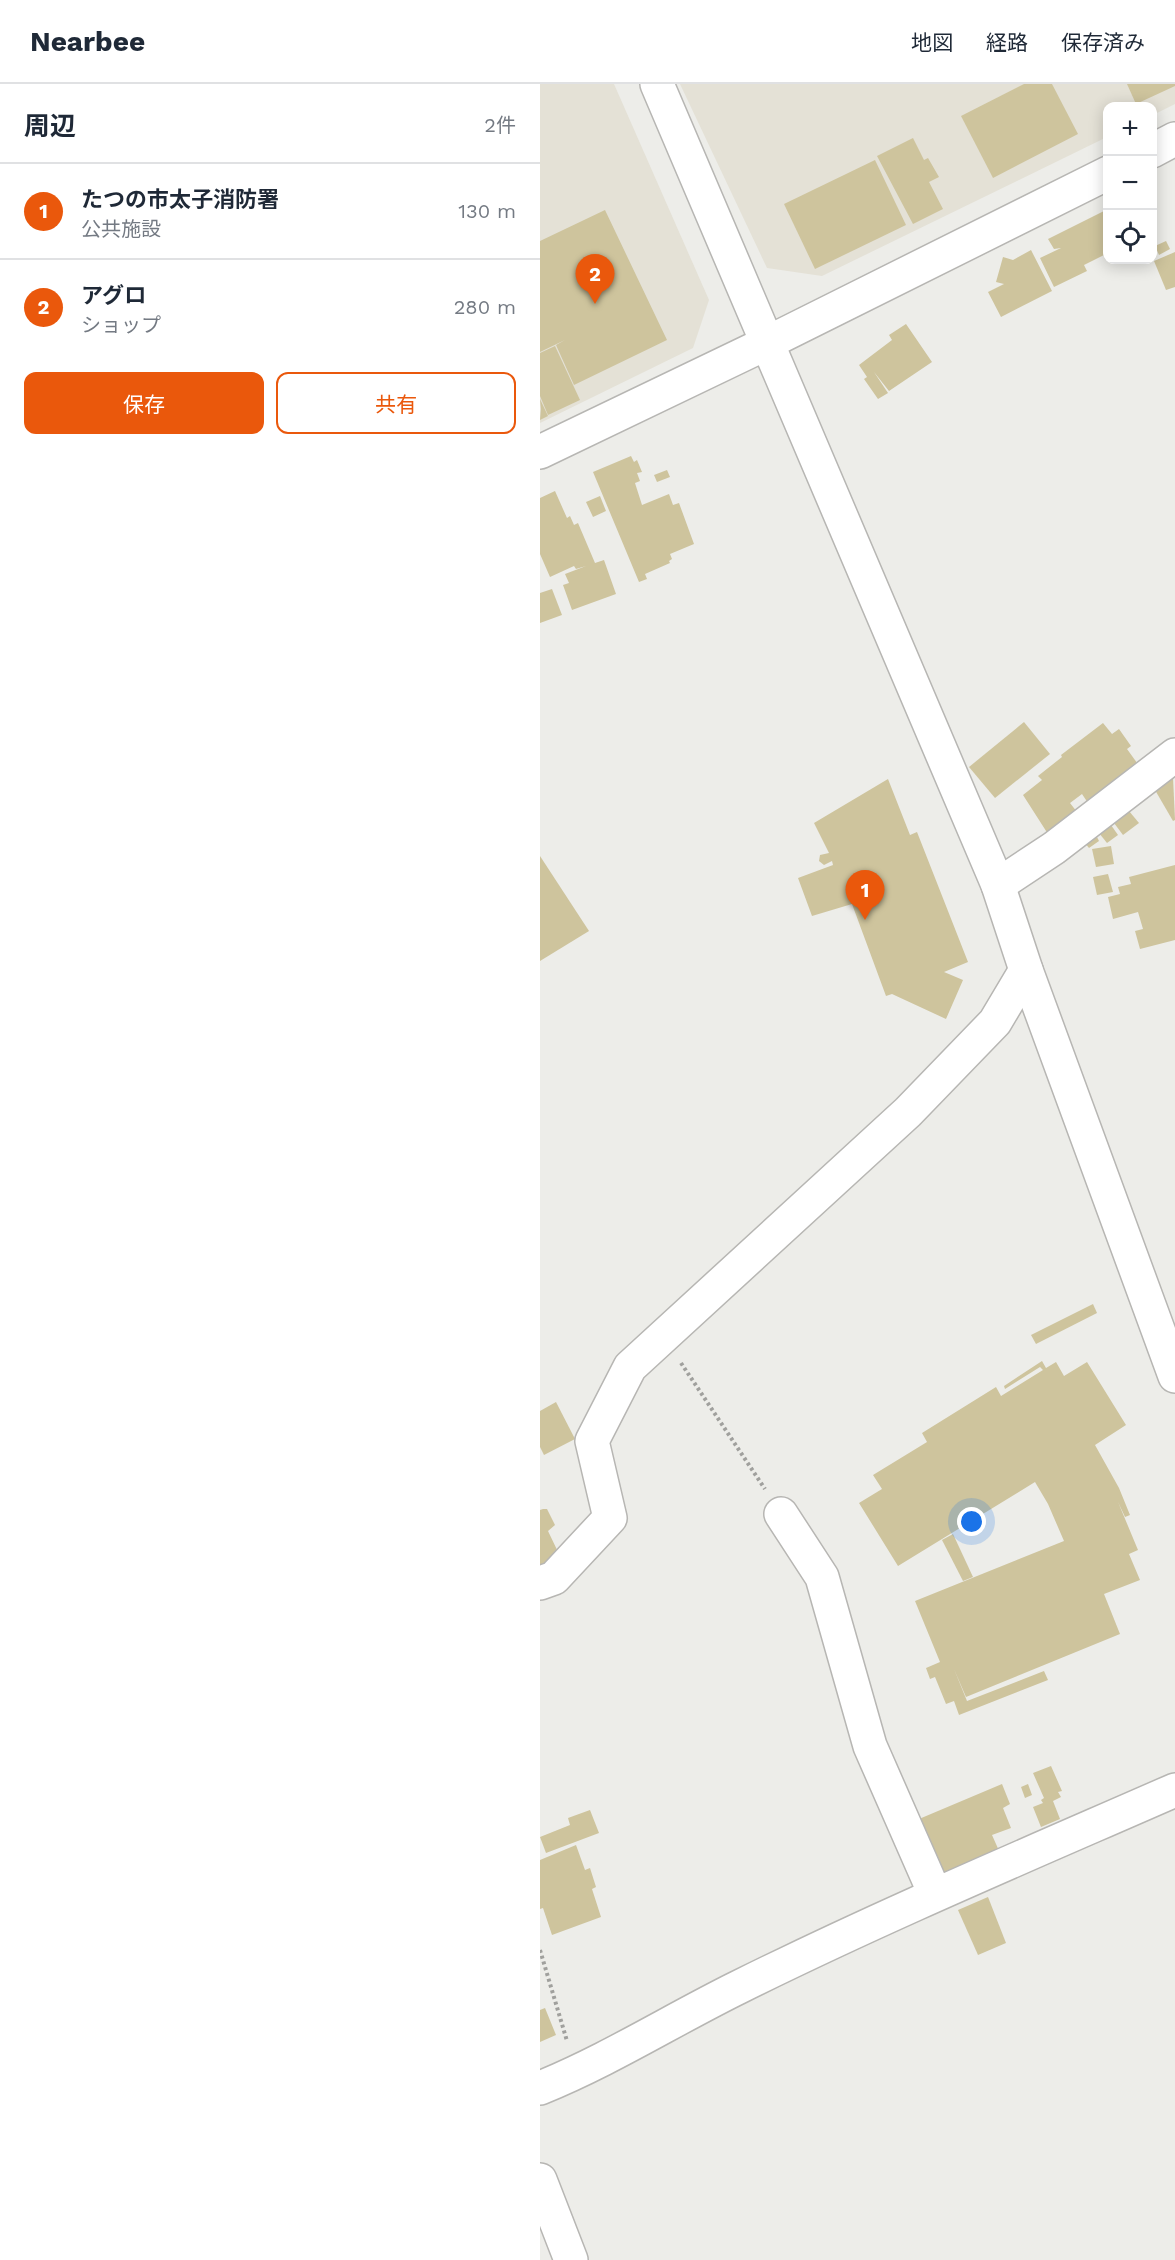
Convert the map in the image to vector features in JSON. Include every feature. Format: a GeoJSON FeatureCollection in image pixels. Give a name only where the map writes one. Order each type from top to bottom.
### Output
{"type":"FeatureCollection","features":[{"type":"Feature","properties":{"kind":"street"},"geometry":{"type":"LineString","coordinates":[[657,84],[769,342],[998,885],[1026,970],[1175,1376]]}},
{"type":"Feature","properties":{"kind":"street"},"geometry":{"type":"LineString","coordinates":[[1157,149],[1175,140]]}},
{"type":"Feature","properties":{"kind":"street"},"geometry":{"type":"LineString","coordinates":[[540,452],[769,342],[1103,175]]}},
{"type":"Feature","properties":{"kind":"street"},"geometry":{"type":"LineString","coordinates":[[998,885],[1054,848],[1175,755]]}},
{"type":"Feature","properties":{"kind":"street"},"geometry":{"type":"LineString","coordinates":[[540,1583],[554,1578],[610,1518],[592,1441],[630,1366],[908,1112],[995,1022],[1026,970]]}},
{"type":"Feature","properties":{"kind":"street"},"geometry":{"type":"LineString","coordinates":[[781,1514],[822,1577],[870,1746],[935,1894]]}},
{"type":"Feature","properties":{"kind":"street"},"geometry":{"type":"LineString","coordinates":[[540,2088],[577,2073],[738,1988],[935,1894],[1175,1791]]}},
{"type":"Feature","properties":{"kind":"street"},"geometry":{"type":"LineString","coordinates":[[540,2180],[571,2260]]}},
{"type":"Feature","properties":{"kind":"path"},"geometry":{"type":"LineString","coordinates":[[663,1335],[781,1514]]}},
{"type":"Feature","properties":{"kind":"path"},"geometry":{"type":"LineString","coordinates":[[540,1950],[577,2073]]}},
{"type":"Feature","properties":{"kind":"shaded area"},"geometry":{"type":"Polygon","coordinates":[[[540,84],[614,84],[709,300],[693,348],[540,423],[540,84]]]}},
{"type":"Feature","properties":{"kind":"shaded area"},"geometry":{"type":"Polygon","coordinates":[[[680,84],[1175,84],[1175,104],[1157,113],[1157,102],[1103,102],[1103,139],[822,276],[767,268],[680,84]]]}},
{"type":"Feature","properties":{"kind":"building"},"geometry":{"type":"Polygon","coordinates":[[[1024,84],[1052,84],[1078,134],[993,178],[961,116],[1024,84]]]}},
{"type":"Feature","properties":{"kind":"building"},"geometry":{"type":"Polygon","coordinates":[[[1127,84],[1175,84],[1140,102],[1135,102],[1127,84]]]}},
{"type":"Feature","properties":{"kind":"building"},"geometry":{"type":"Polygon","coordinates":[[[913,138],[924,160],[928,158],[939,177],[929,182],[943,209],[913,224],[877,156],[913,138]]]}},
{"type":"Feature","properties":{"kind":"building"},"geometry":{"type":"Polygon","coordinates":[[[875,160],[906,225],[815,269],[784,204],[875,160]]]}},
{"type":"Feature","properties":{"kind":"building"},"geometry":{"type":"Polygon","coordinates":[[[605,210],[667,340],[574,385],[556,345],[565,340],[540,352],[540,241],[605,210]]]}},
{"type":"Feature","properties":{"kind":"building"},"geometry":{"type":"Polygon","coordinates":[[[1103,212],[1103,256],[1084,265],[1087,271],[1054,287],[1040,258],[1061,248],[1054,249],[1048,239],[1103,212]]]}},
{"type":"Feature","properties":{"kind":"building"},"geometry":{"type":"Polygon","coordinates":[[[1166,241],[1170,249],[1159,255],[1157,245],[1166,241]]]}},
{"type":"Feature","properties":{"kind":"building"},"geometry":{"type":"Polygon","coordinates":[[[1031,250],[1052,291],[1001,317],[988,292],[1004,284],[996,282],[1003,257],[1013,260],[1031,250]]]}},
{"type":"Feature","properties":{"kind":"building"},"geometry":{"type":"Polygon","coordinates":[[[1175,252],[1175,287],[1166,290],[1155,264],[1157,260],[1175,252]]]}},
{"type":"Feature","properties":{"kind":"building"},"geometry":{"type":"Polygon","coordinates":[[[906,324],[932,362],[889,391],[874,372],[888,393],[878,399],[864,379],[867,377],[859,365],[892,340],[889,335],[906,324]]]}},
{"type":"Feature","properties":{"kind":"building"},"geometry":{"type":"Polygon","coordinates":[[[555,346],[580,400],[548,415],[540,396],[540,353],[555,346]]]}},
{"type":"Feature","properties":{"kind":"building"},"geometry":{"type":"Polygon","coordinates":[[[540,399],[548,416],[540,420],[541,409],[540,399]]]}},
{"type":"Feature","properties":{"kind":"building"},"geometry":{"type":"Polygon","coordinates":[[[631,456],[634,462],[637,460],[642,472],[637,473],[640,481],[635,483],[642,505],[669,494],[673,505],[679,503],[694,544],[670,554],[672,559],[670,563],[645,574],[647,579],[639,582],[593,472],[631,456]]]}},
{"type":"Feature","properties":{"kind":"building"},"geometry":{"type":"Polygon","coordinates":[[[667,470],[670,477],[657,482],[654,475],[667,470]]]}},
{"type":"Feature","properties":{"kind":"building"},"geometry":{"type":"Polygon","coordinates":[[[555,491],[567,518],[570,516],[574,525],[578,523],[595,563],[604,560],[616,594],[572,610],[563,585],[569,583],[565,574],[586,566],[576,569],[574,566],[550,577],[540,554],[540,498],[555,491]]]}},
{"type":"Feature","properties":{"kind":"building"},"geometry":{"type":"Polygon","coordinates":[[[600,496],[606,511],[593,517],[586,502],[600,496]]]}},
{"type":"Feature","properties":{"kind":"building"},"geometry":{"type":"Polygon","coordinates":[[[552,589],[562,615],[540,623],[540,593],[552,589]]]}},
{"type":"Feature","properties":{"kind":"building"},"geometry":{"type":"Polygon","coordinates":[[[1024,722],[1050,754],[995,798],[969,767],[1024,722]]]}},
{"type":"Feature","properties":{"kind":"building"},"geometry":{"type":"Polygon","coordinates":[[[1103,723],[1112,734],[1119,729],[1131,746],[1127,749],[1140,767],[1090,806],[1082,794],[1070,803],[1077,812],[1048,834],[1023,795],[1042,780],[1038,776],[1062,757],[1061,755],[1103,723]]]}},
{"type":"Feature","properties":{"kind":"building"},"geometry":{"type":"Polygon","coordinates":[[[1173,777],[1175,820],[1173,821],[1155,790],[1173,777]]]}},
{"type":"Feature","properties":{"kind":"building"},"geometry":{"type":"Polygon","coordinates":[[[888,779],[910,835],[917,832],[968,962],[944,972],[963,980],[946,1019],[892,994],[886,996],[852,904],[812,916],[798,878],[833,865],[832,861],[824,865],[819,861],[820,855],[829,853],[814,823],[888,779]]]}},
{"type":"Feature","properties":{"kind":"building"},"geometry":{"type":"Polygon","coordinates":[[[1129,811],[1139,823],[1123,835],[1114,823],[1129,811]]]}},
{"type":"Feature","properties":{"kind":"building"},"geometry":{"type":"Polygon","coordinates":[[[1111,825],[1118,835],[1107,843],[1099,833],[1111,825]]]}},
{"type":"Feature","properties":{"kind":"building"},"geometry":{"type":"Polygon","coordinates":[[[1096,835],[1099,841],[1089,848],[1085,843],[1096,835]]]}},
{"type":"Feature","properties":{"kind":"building"},"geometry":{"type":"Polygon","coordinates":[[[1111,846],[1114,864],[1096,867],[1092,849],[1111,846]]]}},
{"type":"Feature","properties":{"kind":"building"},"geometry":{"type":"Polygon","coordinates":[[[540,856],[589,931],[540,961],[540,856]]]}},
{"type":"Feature","properties":{"kind":"building"},"geometry":{"type":"Polygon","coordinates":[[[1175,865],[1175,940],[1140,949],[1135,931],[1143,929],[1138,912],[1113,919],[1108,897],[1120,894],[1118,887],[1131,884],[1129,877],[1175,865]]]}},
{"type":"Feature","properties":{"kind":"building"},"geometry":{"type":"Polygon","coordinates":[[[1108,874],[1113,892],[1097,895],[1093,877],[1108,874]]]}},
{"type":"Feature","properties":{"kind":"building"},"geometry":{"type":"Polygon","coordinates":[[[1093,1304],[1097,1313],[1036,1344],[1031,1335],[1093,1304]]]}},
{"type":"Feature","properties":{"kind":"building"},"geometry":{"type":"Polygon","coordinates":[[[1042,1361],[1046,1368],[1056,1362],[1064,1376],[1087,1362],[1126,1425],[1095,1445],[1119,1488],[1130,1515],[1125,1517],[1118,1502],[1138,1550],[1129,1554],[1140,1580],[1104,1594],[1120,1634],[966,1697],[954,1669],[967,1701],[1044,1671],[1048,1680],[959,1715],[954,1701],[946,1704],[935,1677],[930,1679],[926,1668],[940,1662],[915,1601],[1064,1541],[1048,1504],[1035,1482],[898,1566],[859,1503],[882,1489],[873,1475],[927,1442],[922,1433],[996,1387],[1001,1396],[1043,1370],[1040,1367],[1005,1389],[1004,1386],[1042,1361]]]}},
{"type":"Feature","properties":{"kind":"building"},"geometry":{"type":"Polygon","coordinates":[[[556,1402],[575,1439],[544,1455],[540,1447],[540,1411],[556,1402]]]}},
{"type":"Feature","properties":{"kind":"building"},"geometry":{"type":"Polygon","coordinates":[[[547,1509],[555,1525],[548,1531],[559,1554],[540,1567],[540,1510],[547,1509]]]}},
{"type":"Feature","properties":{"kind":"building"},"geometry":{"type":"Polygon","coordinates":[[[953,1534],[973,1577],[963,1581],[942,1540],[953,1534]]]}},
{"type":"Feature","properties":{"kind":"building"},"geometry":{"type":"Polygon","coordinates":[[[1051,1766],[1062,1791],[1058,1792],[1061,1797],[1053,1801],[1060,1819],[1041,1827],[1033,1807],[1043,1803],[1041,1800],[1044,1798],[1033,1773],[1051,1766]]]}},
{"type":"Feature","properties":{"kind":"building"},"geometry":{"type":"Polygon","coordinates":[[[1002,1784],[1010,1804],[1003,1808],[1011,1828],[992,1835],[1000,1853],[945,1877],[919,1819],[1002,1784]]]}},
{"type":"Feature","properties":{"kind":"building"},"geometry":{"type":"Polygon","coordinates":[[[1028,1784],[1032,1795],[1025,1798],[1021,1787],[1028,1784]]]}},
{"type":"Feature","properties":{"kind":"building"},"geometry":{"type":"Polygon","coordinates":[[[590,1810],[599,1833],[546,1853],[540,1837],[570,1825],[568,1818],[590,1810]]]}},
{"type":"Feature","properties":{"kind":"building"},"geometry":{"type":"Polygon","coordinates":[[[576,1845],[585,1870],[590,1868],[596,1887],[592,1889],[601,1917],[552,1935],[543,1908],[540,1909],[540,1860],[576,1845]]]}},
{"type":"Feature","properties":{"kind":"building"},"geometry":{"type":"Polygon","coordinates":[[[988,1897],[1006,1943],[978,1955],[958,1910],[988,1897]]]}},
{"type":"Feature","properties":{"kind":"building"},"geometry":{"type":"Polygon","coordinates":[[[545,2008],[556,2035],[540,2042],[540,2010],[545,2008]]]}},
{"type":"Feature","properties":{"kind":"place","name":"アグロ"},"geometry":{"type":"Point","coordinates":[595,304]}},
{"type":"Feature","properties":{"kind":"place","name":"たつの市太子消防署"},"geometry":{"type":"Point","coordinates":[865,920]}}]}
